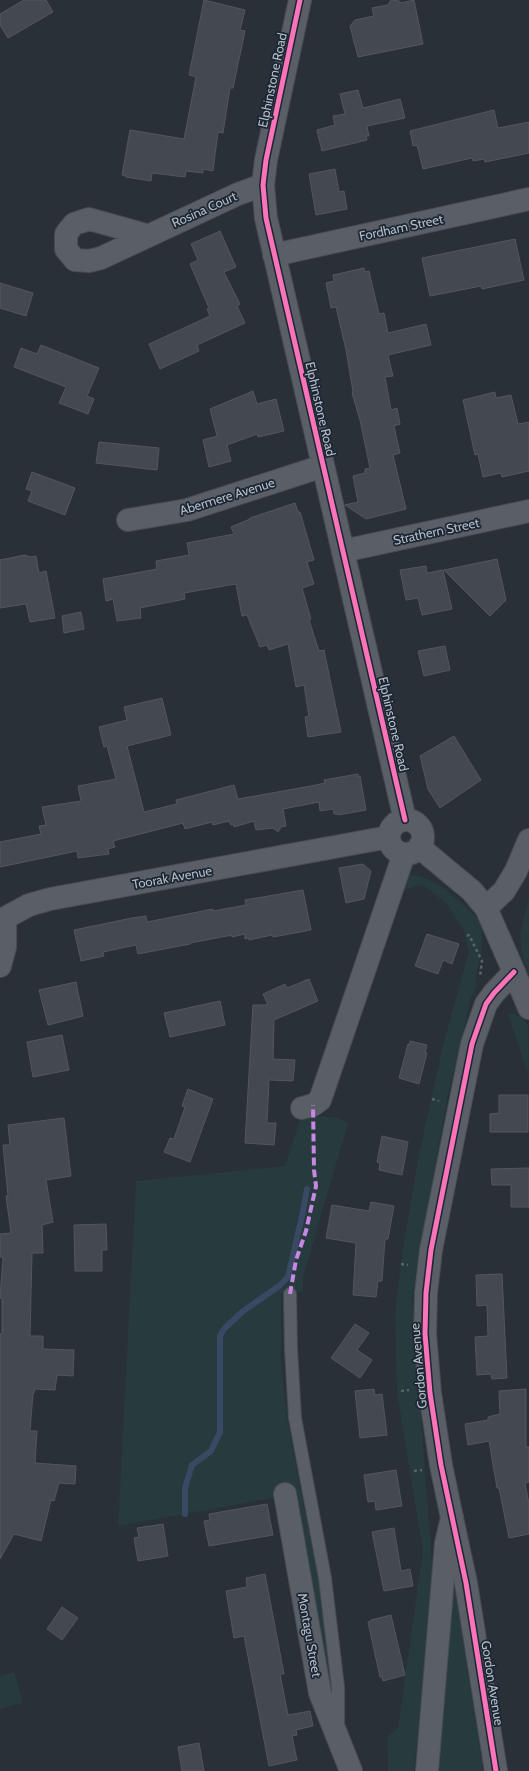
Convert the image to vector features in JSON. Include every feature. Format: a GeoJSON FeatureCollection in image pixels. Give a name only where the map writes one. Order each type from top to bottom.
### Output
{"type":"FeatureCollection","features":[{"type":"Feature","properties":{"kind":"street","name":"Elphinstone Road"},"geometry":{"type":"LineString","coordinates":[[300,0],[266,160],[263,185],[266,218],[405,820]]}},
{"type":"Feature","properties":{"kind":"street","name":"Rosina Court"},"geometry":{"type":"LineString","coordinates":[[146,235],[238,194],[263,185]]}},
{"type":"Feature","properties":{"kind":"street","name":"Fordham Street"},"geometry":{"type":"LineString","coordinates":[[274,255],[529,199]]}},
{"type":"Feature","properties":{"kind":"street","name":"Abermere Avenue"},"geometry":{"type":"LineString","coordinates":[[128,520],[187,510],[323,466]]}},
{"type":"Feature","properties":{"kind":"street","name":"Strathern Street"},"geometry":{"type":"LineString","coordinates":[[343,551],[529,511]]}},
{"type":"Feature","properties":{"kind":"street"},"geometry":{"type":"LineString","coordinates":[[302,1108],[313,1105],[320,1100],[411,850],[422,838],[420,829],[414,822],[405,820],[394,826],[389,837],[395,850],[411,850],[472,891],[486,908],[529,1008]]}},
{"type":"Feature","properties":{"kind":"street","name":"Toorak Avenue"},"geometry":{"type":"LineString","coordinates":[[0,966],[5,947],[3,919],[29,905],[50,899],[389,837]]}},
{"type":"Feature","properties":{"kind":"street"},"geometry":{"type":"LineString","coordinates":[[486,908],[504,891],[516,871],[529,840]]}},
{"type":"Feature","properties":{"kind":"street","name":"Gordon Avenue"},"geometry":{"type":"LineString","coordinates":[[496,1771],[466,1584],[441,1465],[430,1393],[425,1334],[426,1293],[431,1250],[472,1044],[486,1004],[494,993],[514,972]]}},
{"type":"Feature","properties":{"kind":"street","name":"Montagu Street"},"geometry":{"type":"LineString","coordinates":[[285,1494],[320,1693],[351,1771]]}},
{"type":"Feature","properties":{"kind":"street"},"geometry":{"type":"LineString","coordinates":[[427,1771],[446,1542],[452,1518]]}},
{"type":"Feature","properties":{"kind":"lane"},"geometry":{"type":"LineString","coordinates":[[290,1294],[291,1349],[295,1418],[325,1578],[338,1686],[339,1741]]}},
{"type":"Feature","properties":{"kind":"path"},"geometry":{"type":"LineString","coordinates":[[467,936],[469,935],[482,961],[479,978]]}},
{"type":"Feature","properties":{"kind":"green space"},"geometry":{"type":"Polygon","coordinates":[[[404,874],[422,877],[436,883],[470,910],[480,924],[482,931],[482,946],[475,982],[477,984],[471,998],[447,1099],[412,1298],[433,1577],[428,1648],[414,1771],[388,1771],[387,1737],[398,1728],[423,1551],[397,1392],[395,1313],[404,1241],[419,1155],[442,1049],[469,951],[463,929],[447,904],[423,885],[398,891],[404,874]]]}},
{"type":"Feature","properties":{"kind":"green space"},"geometry":{"type":"Polygon","coordinates":[[[529,896],[529,975],[522,955],[520,935],[529,896]]]}},
{"type":"Feature","properties":{"kind":"green space"},"geometry":{"type":"Polygon","coordinates":[[[508,1014],[520,1017],[528,1026],[529,1077],[508,1014]]]}},
{"type":"Feature","properties":{"kind":"green space"},"geometry":{"type":"Polygon","coordinates":[[[313,1116],[335,1117],[348,1123],[303,1277],[303,1292],[281,1294],[281,1364],[288,1424],[326,1619],[334,1689],[330,1693],[278,1497],[118,1526],[136,1181],[285,1166],[300,1119],[313,1116]]]}},
{"type":"Feature","properties":{"kind":"green space"},"geometry":{"type":"Polygon","coordinates":[[[454,1582],[483,1771],[437,1771],[454,1582]]]}},
{"type":"Feature","properties":{"kind":"green space"},"geometry":{"type":"Polygon","coordinates":[[[14,1672],[23,1703],[0,1709],[0,1676],[14,1672]]]}},
{"type":"Feature","properties":{"kind":"building"},"geometry":{"type":"Polygon","coordinates":[[[24,0],[46,0],[53,12],[8,38],[0,25],[0,14],[24,0]]]}},
{"type":"Feature","properties":{"kind":"building"},"geometry":{"type":"Polygon","coordinates":[[[204,0],[245,10],[240,30],[245,31],[233,88],[230,88],[223,133],[218,132],[213,171],[203,169],[203,173],[186,171],[185,177],[152,173],[151,181],[126,177],[122,175],[130,130],[184,139],[196,77],[189,75],[204,0]]]}},
{"type":"Feature","properties":{"kind":"building"},"geometry":{"type":"Polygon","coordinates":[[[391,0],[398,0],[401,3],[414,0],[423,44],[358,57],[350,26],[355,20],[374,16],[372,8],[388,5],[391,0]]]}},
{"type":"Feature","properties":{"kind":"building"},"geometry":{"type":"Polygon","coordinates":[[[358,90],[363,108],[400,99],[405,118],[367,126],[369,136],[366,136],[367,140],[322,151],[317,130],[335,125],[333,116],[345,114],[340,94],[358,90]]]}},
{"type":"Feature","properties":{"kind":"building"},"geometry":{"type":"Polygon","coordinates":[[[494,110],[498,128],[529,122],[529,153],[485,162],[484,159],[473,161],[472,158],[423,169],[417,145],[413,146],[410,131],[494,110]]]}},
{"type":"Feature","properties":{"kind":"building"},"geometry":{"type":"Polygon","coordinates":[[[335,169],[339,192],[344,191],[347,209],[316,215],[309,174],[335,169]]]}},
{"type":"Feature","properties":{"kind":"building"},"geometry":{"type":"Polygon","coordinates":[[[220,231],[236,267],[224,272],[240,304],[237,306],[245,323],[197,345],[199,351],[160,369],[149,344],[210,316],[207,309],[209,308],[190,264],[198,260],[191,244],[220,231]]]}},
{"type":"Feature","properties":{"kind":"building"},"geometry":{"type":"Polygon","coordinates":[[[515,239],[524,280],[482,289],[481,286],[430,296],[422,258],[515,239]]]}},
{"type":"Feature","properties":{"kind":"building"},"geometry":{"type":"Polygon","coordinates":[[[364,268],[365,272],[369,271],[379,314],[384,313],[388,333],[426,324],[431,345],[388,355],[393,376],[385,377],[391,410],[397,408],[400,424],[394,426],[400,453],[393,455],[406,509],[366,519],[345,505],[358,502],[353,476],[365,473],[365,469],[370,468],[360,420],[352,393],[346,350],[336,307],[331,308],[326,283],[334,281],[333,275],[364,268]]]}},
{"type":"Feature","properties":{"kind":"building"},"geometry":{"type":"Polygon","coordinates":[[[0,283],[33,293],[26,316],[0,308],[0,283]]]}},
{"type":"Feature","properties":{"kind":"building"},"geometry":{"type":"Polygon","coordinates":[[[41,345],[99,368],[87,396],[94,399],[88,414],[59,403],[66,387],[14,367],[21,348],[37,354],[41,345]]]}},
{"type":"Feature","properties":{"kind":"building"},"geometry":{"type":"Polygon","coordinates":[[[253,391],[257,404],[276,399],[284,431],[258,437],[257,434],[227,445],[231,461],[209,467],[203,440],[217,436],[210,409],[253,391]]]}},
{"type":"Feature","properties":{"kind":"building"},"geometry":{"type":"Polygon","coordinates":[[[495,392],[496,398],[511,395],[518,424],[529,422],[529,471],[502,477],[501,473],[483,477],[478,454],[475,455],[463,400],[495,392]]]}},
{"type":"Feature","properties":{"kind":"building"},"geometry":{"type":"Polygon","coordinates":[[[99,442],[159,448],[157,470],[96,463],[99,442]]]}},
{"type":"Feature","properties":{"kind":"building"},"geometry":{"type":"Polygon","coordinates":[[[32,472],[75,488],[65,515],[28,501],[32,491],[26,489],[32,472]]]}},
{"type":"Feature","properties":{"kind":"building"},"geometry":{"type":"Polygon","coordinates":[[[295,503],[298,512],[300,512],[314,560],[307,562],[314,584],[302,588],[311,619],[309,620],[319,651],[324,650],[341,732],[308,737],[305,717],[309,716],[304,685],[296,687],[288,644],[269,650],[267,645],[260,647],[247,615],[242,616],[236,584],[184,593],[185,599],[140,608],[141,618],[117,621],[113,599],[106,601],[103,579],[157,569],[156,561],[189,555],[187,543],[234,534],[231,527],[250,518],[295,503]]]}},
{"type":"Feature","properties":{"kind":"building"},"geometry":{"type":"Polygon","coordinates":[[[25,555],[30,557],[36,556],[39,573],[46,571],[55,618],[30,622],[26,604],[0,608],[0,560],[25,555]]]}},
{"type":"Feature","properties":{"kind":"building"},"geometry":{"type":"Polygon","coordinates":[[[497,559],[506,600],[490,616],[444,570],[497,559]]]}},
{"type":"Feature","properties":{"kind":"building"},"geometry":{"type":"Polygon","coordinates":[[[426,566],[427,573],[443,570],[452,609],[422,615],[418,598],[406,600],[400,570],[426,566]]]}},
{"type":"Feature","properties":{"kind":"building"},"geometry":{"type":"Polygon","coordinates":[[[81,612],[84,629],[64,633],[62,616],[81,612]]]}},
{"type":"Feature","properties":{"kind":"building"},"geometry":{"type":"Polygon","coordinates":[[[445,646],[450,670],[424,676],[418,651],[445,646]]]}},
{"type":"Feature","properties":{"kind":"building"},"geometry":{"type":"Polygon","coordinates":[[[162,698],[171,735],[127,746],[144,812],[177,804],[176,800],[234,785],[238,799],[311,786],[325,783],[324,780],[358,774],[358,777],[360,776],[366,810],[338,815],[334,814],[333,809],[320,811],[319,802],[283,809],[286,826],[281,827],[278,832],[273,828],[256,830],[254,821],[234,827],[229,821],[213,825],[212,822],[185,829],[183,823],[113,841],[115,847],[108,849],[109,854],[78,858],[77,851],[0,867],[0,842],[41,834],[39,826],[46,825],[42,807],[81,801],[78,786],[116,779],[107,746],[104,747],[99,727],[127,720],[124,707],[162,698]]]}},
{"type":"Feature","properties":{"kind":"building"},"geometry":{"type":"Polygon","coordinates":[[[454,736],[481,780],[440,808],[428,789],[420,756],[454,736]]]}},
{"type":"Feature","properties":{"kind":"building"},"geometry":{"type":"Polygon","coordinates":[[[363,864],[371,871],[364,899],[346,903],[339,868],[363,864]]]}},
{"type":"Feature","properties":{"kind":"building"},"geometry":{"type":"Polygon","coordinates":[[[303,890],[311,930],[273,937],[272,935],[249,940],[249,938],[245,939],[245,934],[232,937],[232,935],[138,954],[136,945],[103,952],[104,956],[81,961],[74,930],[146,916],[147,922],[213,909],[213,911],[246,905],[245,900],[303,890]]]}},
{"type":"Feature","properties":{"kind":"building"},"geometry":{"type":"Polygon","coordinates":[[[427,934],[459,944],[452,964],[443,960],[438,974],[415,966],[427,934]]]}},
{"type":"Feature","properties":{"kind":"building"},"geometry":{"type":"Polygon","coordinates":[[[309,979],[318,1001],[274,1020],[273,1059],[295,1060],[293,1081],[269,1080],[267,1123],[276,1123],[274,1145],[245,1143],[253,1005],[268,1005],[263,994],[285,984],[287,988],[309,979]]]}},
{"type":"Feature","properties":{"kind":"building"},"geometry":{"type":"Polygon","coordinates":[[[76,982],[83,1016],[48,1025],[39,990],[76,982]]]}},
{"type":"Feature","properties":{"kind":"building"},"geometry":{"type":"Polygon","coordinates":[[[220,1001],[225,1025],[170,1037],[164,1013],[220,1001]]]}},
{"type":"Feature","properties":{"kind":"building"},"geometry":{"type":"Polygon","coordinates":[[[62,1035],[69,1070],[33,1077],[27,1042],[62,1035]]]}},
{"type":"Feature","properties":{"kind":"building"},"geometry":{"type":"Polygon","coordinates":[[[410,1041],[427,1045],[425,1053],[427,1053],[419,1084],[399,1078],[410,1041]]]}},
{"type":"Feature","properties":{"kind":"building"},"geometry":{"type":"Polygon","coordinates":[[[188,1089],[213,1099],[190,1162],[164,1152],[170,1138],[174,1139],[185,1107],[182,1106],[188,1089]]]}},
{"type":"Feature","properties":{"kind":"building"},"geometry":{"type":"Polygon","coordinates":[[[499,1095],[528,1095],[528,1132],[490,1132],[490,1114],[499,1113],[499,1095]]]}},
{"type":"Feature","properties":{"kind":"building"},"geometry":{"type":"Polygon","coordinates":[[[64,1118],[71,1176],[46,1180],[53,1222],[42,1225],[43,1253],[32,1253],[30,1336],[43,1336],[43,1349],[74,1350],[73,1376],[57,1375],[55,1390],[35,1389],[33,1393],[30,1431],[37,1431],[35,1463],[76,1466],[75,1484],[59,1483],[54,1501],[51,1500],[41,1541],[14,1534],[0,1559],[0,1334],[2,1334],[2,1298],[0,1298],[3,1257],[0,1257],[0,1234],[11,1233],[6,1196],[8,1196],[3,1145],[10,1145],[8,1125],[64,1118]]]}},
{"type":"Feature","properties":{"kind":"building"},"geometry":{"type":"Polygon","coordinates":[[[382,1136],[408,1142],[402,1175],[379,1170],[380,1163],[377,1162],[382,1136]]]}},
{"type":"Feature","properties":{"kind":"building"},"geometry":{"type":"Polygon","coordinates":[[[529,1168],[529,1207],[511,1207],[511,1185],[492,1185],[491,1169],[529,1168]]]}},
{"type":"Feature","properties":{"kind":"building"},"geometry":{"type":"Polygon","coordinates":[[[371,1202],[394,1206],[388,1239],[385,1239],[382,1281],[378,1281],[376,1297],[353,1295],[356,1243],[326,1238],[332,1205],[369,1211],[371,1202]]]}},
{"type":"Feature","properties":{"kind":"building"},"geometry":{"type":"Polygon","coordinates":[[[106,1224],[107,1250],[102,1250],[102,1271],[75,1271],[74,1225],[106,1224]]]}},
{"type":"Feature","properties":{"kind":"building"},"geometry":{"type":"Polygon","coordinates":[[[502,1274],[507,1378],[492,1379],[491,1374],[477,1375],[475,1337],[488,1336],[487,1305],[477,1306],[476,1275],[502,1274]]]}},
{"type":"Feature","properties":{"kind":"building"},"geometry":{"type":"Polygon","coordinates":[[[355,1324],[369,1333],[357,1350],[372,1360],[360,1378],[331,1358],[355,1324]]]}},
{"type":"Feature","properties":{"kind":"building"},"geometry":{"type":"Polygon","coordinates":[[[374,1389],[375,1395],[382,1394],[387,1435],[360,1438],[355,1391],[374,1389]]]}},
{"type":"Feature","properties":{"kind":"building"},"geometry":{"type":"Polygon","coordinates":[[[526,1389],[526,1447],[529,1447],[529,1482],[525,1483],[529,1504],[529,1534],[509,1538],[499,1488],[497,1488],[489,1441],[468,1445],[465,1424],[488,1420],[488,1417],[500,1414],[499,1391],[526,1389]]]}},
{"type":"Feature","properties":{"kind":"building"},"geometry":{"type":"Polygon","coordinates":[[[396,1470],[402,1506],[376,1510],[375,1501],[368,1502],[364,1475],[396,1470]]]}},
{"type":"Feature","properties":{"kind":"building"},"geometry":{"type":"Polygon","coordinates":[[[267,1504],[273,1535],[209,1546],[204,1521],[210,1520],[209,1514],[267,1504]]]}},
{"type":"Feature","properties":{"kind":"building"},"geometry":{"type":"Polygon","coordinates":[[[163,1524],[168,1556],[138,1561],[134,1538],[139,1537],[137,1528],[163,1524]]]}},
{"type":"Feature","properties":{"kind":"building"},"geometry":{"type":"Polygon","coordinates":[[[394,1528],[401,1571],[410,1569],[413,1586],[384,1591],[372,1532],[394,1528]]]}},
{"type":"Feature","properties":{"kind":"building"},"geometry":{"type":"Polygon","coordinates":[[[265,1574],[284,1674],[280,1674],[288,1715],[310,1711],[313,1726],[296,1730],[297,1735],[292,1736],[297,1760],[269,1766],[244,1636],[234,1638],[226,1591],[247,1587],[246,1578],[265,1574]]]}},
{"type":"Feature","properties":{"kind":"building"},"geometry":{"type":"Polygon","coordinates":[[[62,1607],[78,1618],[62,1640],[47,1629],[62,1607]]]}},
{"type":"Feature","properties":{"kind":"building"},"geometry":{"type":"Polygon","coordinates":[[[391,1615],[405,1675],[383,1681],[382,1677],[380,1677],[368,1622],[391,1615]]]}},
{"type":"Feature","properties":{"kind":"building"},"geometry":{"type":"Polygon","coordinates":[[[199,1743],[204,1771],[182,1771],[178,1747],[199,1743]]]}},
{"type":"Feature","properties":{"kind":"waterway"},"geometry":{"type":"LineString","coordinates":[[185,1514],[185,1488],[192,1465],[211,1451],[220,1432],[220,1336],[224,1329],[242,1312],[279,1286],[288,1277],[307,1189]]}},
{"type":"Feature","properties":{"kind":"marked path"},"geometry":{"type":"LineString","coordinates":[[290,1294],[296,1260],[306,1231],[316,1186],[314,1170],[313,1105]]}},
{"type":"Feature","properties":{"kind":"cycle path"},"geometry":{"type":"LineString","coordinates":[[300,0],[266,160],[263,185],[266,218],[405,820]]}},
{"type":"Feature","properties":{"kind":"cycle path"},"geometry":{"type":"LineString","coordinates":[[496,1771],[466,1583],[441,1465],[430,1393],[425,1334],[426,1293],[431,1250],[472,1044],[486,1004],[494,993],[514,972]]}}]}
